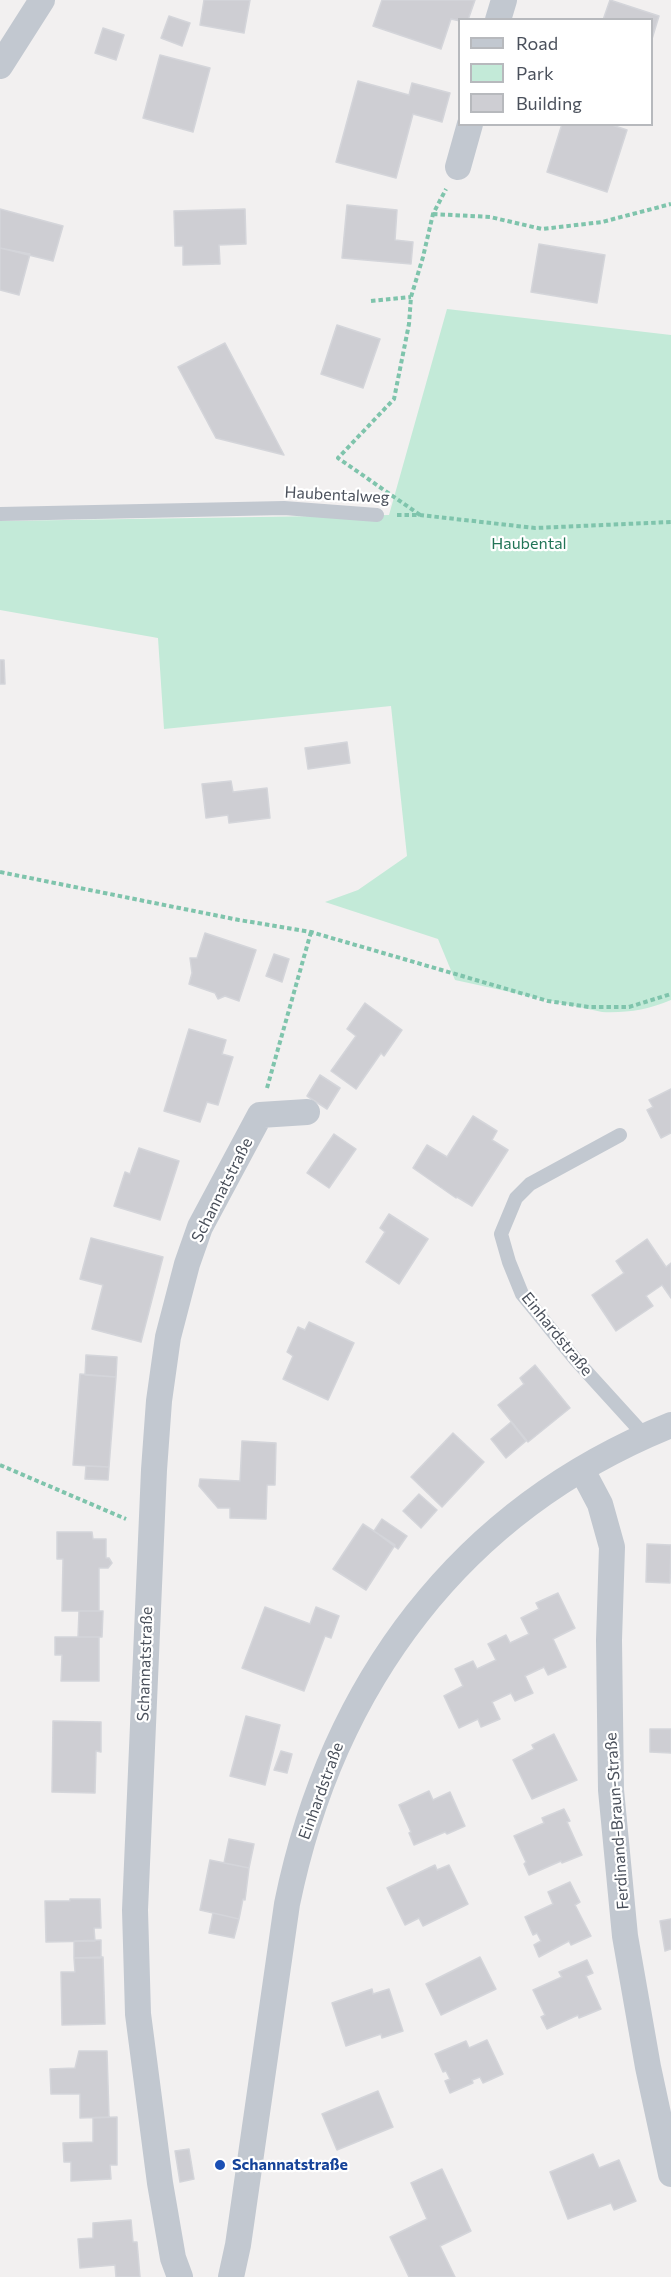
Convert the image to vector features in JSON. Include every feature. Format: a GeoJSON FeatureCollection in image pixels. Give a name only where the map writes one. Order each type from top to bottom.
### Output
{"type":"FeatureCollection","features":[{"type":"Feature","properties":{"kind":"street"},"geometry":{"type":"LineString","coordinates":[[499,18],[504,0]]}},
{"type":"Feature","properties":{"kind":"street"},"geometry":{"type":"LineString","coordinates":[[0,66],[39,1]]}},
{"type":"Feature","properties":{"kind":"street"},"geometry":{"type":"LineString","coordinates":[[458,168],[469,126]]}},
{"type":"Feature","properties":{"kind":"street"},"geometry":{"type":"LineString","coordinates":[[260,1115],[307,1112]]}},
{"type":"Feature","properties":{"kind":"street","name":"Schannatstraße"},"geometry":{"type":"LineString","coordinates":[[180,2277],[173,2258],[160,2183],[138,2014],[135,1910],[151,1530],[159,1401],[168,1337],[187,1264],[200,1227],[260,1115]]}},
{"type":"Feature","properties":{"kind":"street","name":"Einhardstraße"},"geometry":{"type":"LineString","coordinates":[[231,2277],[243,2210],[287,1904],[306,1824],[337,1743],[379,1667],[402,1632],[455,1569],[535,1500],[582,1470],[645,1436],[671,1425]]}},
{"type":"Feature","properties":{"kind":"street","name":"Ferdinand-Braun-Straße"},"geometry":{"type":"LineString","coordinates":[[582,1470],[600,1504],[612,1547],[609,1640],[611,1790],[625,1936],[648,2067],[671,2174]]}},
{"type":"Feature","properties":{"kind":"lane","name":"Haubentalweg"},"geometry":{"type":"LineString","coordinates":[[0,514],[284,508],[377,515]]}},
{"type":"Feature","properties":{"kind":"lane","name":"Einhardstraße"},"geometry":{"type":"LineString","coordinates":[[620,1135],[530,1184],[516,1198],[501,1234],[508,1262],[522,1293],[575,1359],[645,1436]]}},
{"type":"Feature","properties":{"kind":"path"},"geometry":{"type":"LineString","coordinates":[[420,515],[338,458],[394,399],[409,324],[411,297],[433,214],[458,168]]}},
{"type":"Feature","properties":{"kind":"path"},"geometry":{"type":"LineString","coordinates":[[433,214],[490,217],[542,228],[602,222],[671,204]]}},
{"type":"Feature","properties":{"kind":"path"},"geometry":{"type":"LineString","coordinates":[[371,301],[411,297]]}},
{"type":"Feature","properties":{"kind":"path","name":"Haubentalweg"},"geometry":{"type":"LineString","coordinates":[[377,515],[420,515],[536,528],[671,522]]}},
{"type":"Feature","properties":{"kind":"path"},"geometry":{"type":"LineString","coordinates":[[0,873],[311,932],[548,1001],[589,1007],[629,1007],[671,994]]}},
{"type":"Feature","properties":{"kind":"path"},"geometry":{"type":"LineString","coordinates":[[260,1115],[311,932]]}},
{"type":"Feature","properties":{"kind":"path"},"geometry":{"type":"LineString","coordinates":[[0,1465],[151,1530]]}},
{"type":"Feature","properties":{"kind":"green space","name":"Haubental"},"geometry":{"type":"Polygon","coordinates":[[[447,309],[671,335],[671,1000],[654,1006],[628,1011],[602,1012],[455,980],[438,939],[325,902],[358,890],[407,856],[391,706],[164,729],[158,638],[0,610],[0,521],[389,515],[447,309]]]}},
{"type":"Feature","properties":{"kind":"building"},"geometry":{"type":"Polygon","coordinates":[[[204,0],[250,0],[244,33],[200,25],[204,0]]]}},
{"type":"Feature","properties":{"kind":"building"},"geometry":{"type":"Polygon","coordinates":[[[382,0],[475,0],[469,18],[458,18],[458,21],[451,19],[441,49],[373,26],[382,0]]]}},
{"type":"Feature","properties":{"kind":"building"},"geometry":{"type":"Polygon","coordinates":[[[610,0],[659,16],[653,36],[653,18],[604,18],[610,0]]]}},
{"type":"Feature","properties":{"kind":"building"},"geometry":{"type":"Polygon","coordinates":[[[169,16],[190,23],[182,46],[161,38],[169,16]]]}},
{"type":"Feature","properties":{"kind":"building"},"geometry":{"type":"Polygon","coordinates":[[[103,28],[124,35],[116,60],[95,53],[103,28]]]}},
{"type":"Feature","properties":{"kind":"building"},"geometry":{"type":"Polygon","coordinates":[[[160,55],[210,68],[193,132],[143,118],[160,55]]]}},
{"type":"Feature","properties":{"kind":"building"},"geometry":{"type":"Polygon","coordinates":[[[358,81],[409,95],[412,83],[450,93],[442,122],[413,114],[396,178],[336,162],[358,81]]]}},
{"type":"Feature","properties":{"kind":"building"},"geometry":{"type":"Polygon","coordinates":[[[561,126],[615,126],[627,130],[607,192],[547,172],[561,126]]]}},
{"type":"Feature","properties":{"kind":"building"},"geometry":{"type":"Polygon","coordinates":[[[347,205],[397,210],[395,240],[413,242],[411,264],[342,258],[347,205]]]}},
{"type":"Feature","properties":{"kind":"building"},"geometry":{"type":"Polygon","coordinates":[[[0,209],[63,226],[53,261],[0,248],[0,209]]]}},
{"type":"Feature","properties":{"kind":"building"},"geometry":{"type":"Polygon","coordinates":[[[245,209],[246,244],[219,245],[220,264],[183,265],[183,246],[175,246],[174,211],[245,209]]]}},
{"type":"Feature","properties":{"kind":"building"},"geometry":{"type":"Polygon","coordinates":[[[539,244],[605,255],[597,303],[531,292],[539,244]]]}},
{"type":"Feature","properties":{"kind":"building"},"geometry":{"type":"Polygon","coordinates":[[[0,248],[30,254],[19,295],[0,290],[0,248]]]}},
{"type":"Feature","properties":{"kind":"building"},"geometry":{"type":"Polygon","coordinates":[[[337,325],[380,339],[363,388],[321,374],[337,325]]]}},
{"type":"Feature","properties":{"kind":"building"},"geometry":{"type":"Polygon","coordinates":[[[225,343],[284,455],[216,438],[178,367],[225,343]]]}},
{"type":"Feature","properties":{"kind":"building"},"geometry":{"type":"Polygon","coordinates":[[[0,660],[4,660],[5,684],[0,684],[0,660]]]}},
{"type":"Feature","properties":{"kind":"building"},"geometry":{"type":"Polygon","coordinates":[[[347,742],[350,763],[308,769],[305,748],[347,742]]]}},
{"type":"Feature","properties":{"kind":"building"},"geometry":{"type":"Polygon","coordinates":[[[231,781],[233,792],[267,788],[270,818],[229,823],[228,815],[206,818],[202,784],[231,781]]]}},
{"type":"Feature","properties":{"kind":"building"},"geometry":{"type":"Polygon","coordinates":[[[205,933],[256,950],[239,1001],[225,996],[218,999],[215,993],[189,984],[192,973],[190,958],[197,958],[205,933]]]}},
{"type":"Feature","properties":{"kind":"building"},"geometry":{"type":"Polygon","coordinates":[[[274,954],[289,959],[282,982],[266,976],[274,954]]]}},
{"type":"Feature","properties":{"kind":"building"},"geometry":{"type":"Polygon","coordinates":[[[365,1003],[402,1030],[384,1056],[381,1053],[356,1089],[331,1071],[356,1036],[347,1029],[365,1003]]]}},
{"type":"Feature","properties":{"kind":"building"},"geometry":{"type":"Polygon","coordinates":[[[189,1029],[226,1040],[222,1054],[233,1057],[218,1105],[207,1102],[200,1122],[164,1111],[189,1029]]]}},
{"type":"Feature","properties":{"kind":"building"},"geometry":{"type":"Polygon","coordinates":[[[320,1075],[340,1088],[327,1109],[307,1096],[320,1075]]]}},
{"type":"Feature","properties":{"kind":"building"},"geometry":{"type":"Polygon","coordinates":[[[671,1089],[671,1133],[661,1138],[647,1110],[653,1107],[649,1100],[671,1089]]]}},
{"type":"Feature","properties":{"kind":"building"},"geometry":{"type":"Polygon","coordinates":[[[473,1116],[497,1131],[492,1140],[508,1150],[472,1206],[456,1198],[413,1168],[427,1145],[447,1157],[473,1116]]]}},
{"type":"Feature","properties":{"kind":"building"},"geometry":{"type":"Polygon","coordinates":[[[334,1134],[356,1149],[329,1188],[307,1173],[334,1134]]]}},
{"type":"Feature","properties":{"kind":"building"},"geometry":{"type":"Polygon","coordinates":[[[139,1148],[179,1161],[160,1220],[114,1206],[125,1172],[130,1174],[139,1148]]]}},
{"type":"Feature","properties":{"kind":"building"},"geometry":{"type":"Polygon","coordinates":[[[389,1214],[428,1239],[399,1284],[366,1262],[385,1232],[380,1228],[389,1214]]]}},
{"type":"Feature","properties":{"kind":"building"},"geometry":{"type":"Polygon","coordinates":[[[91,1238],[163,1257],[141,1342],[92,1329],[103,1285],[80,1279],[91,1238]]]}},
{"type":"Feature","properties":{"kind":"building"},"geometry":{"type":"Polygon","coordinates":[[[647,1239],[666,1267],[671,1263],[671,1298],[662,1285],[646,1296],[653,1306],[616,1331],[592,1295],[624,1273],[616,1261],[647,1239]]]}},
{"type":"Feature","properties":{"kind":"building"},"geometry":{"type":"Polygon","coordinates":[[[309,1322],[354,1343],[328,1400],[283,1379],[293,1356],[287,1352],[298,1327],[305,1330],[309,1322]]]}},
{"type":"Feature","properties":{"kind":"building"},"geometry":{"type":"Polygon","coordinates":[[[86,1355],[117,1357],[116,1377],[85,1375],[86,1355]]]}},
{"type":"Feature","properties":{"kind":"building"},"geometry":{"type":"Polygon","coordinates":[[[535,1365],[570,1408],[528,1442],[498,1405],[524,1384],[520,1378],[535,1365]]]}},
{"type":"Feature","properties":{"kind":"building"},"geometry":{"type":"Polygon","coordinates":[[[80,1374],[116,1377],[109,1467],[73,1465],[80,1374]]]}},
{"type":"Feature","properties":{"kind":"building"},"geometry":{"type":"Polygon","coordinates":[[[511,1422],[526,1441],[506,1458],[491,1439],[511,1422]]]}},
{"type":"Feature","properties":{"kind":"building"},"geometry":{"type":"Polygon","coordinates":[[[453,1433],[484,1462],[442,1507],[411,1477],[453,1433]]]}},
{"type":"Feature","properties":{"kind":"building"},"geometry":{"type":"Polygon","coordinates":[[[242,1441],[276,1443],[275,1485],[267,1485],[266,1519],[230,1518],[230,1508],[218,1508],[199,1486],[200,1479],[240,1481],[242,1441]]]}},
{"type":"Feature","properties":{"kind":"building"},"geometry":{"type":"Polygon","coordinates":[[[86,1466],[109,1467],[108,1480],[85,1479],[86,1466]]]}},
{"type":"Feature","properties":{"kind":"building"},"geometry":{"type":"Polygon","coordinates":[[[419,1494],[437,1510],[421,1528],[403,1511],[419,1494]]]}},
{"type":"Feature","properties":{"kind":"building"},"geometry":{"type":"Polygon","coordinates":[[[382,1519],[407,1536],[398,1549],[374,1531],[382,1519]]]}},
{"type":"Feature","properties":{"kind":"building"},"geometry":{"type":"Polygon","coordinates":[[[363,1524],[395,1545],[366,1590],[333,1569],[363,1524]]]}},
{"type":"Feature","properties":{"kind":"building"},"geometry":{"type":"Polygon","coordinates":[[[57,1532],[92,1532],[93,1539],[106,1539],[106,1558],[109,1558],[112,1563],[108,1568],[99,1568],[99,1611],[62,1611],[63,1559],[57,1559],[57,1532]]]}},
{"type":"Feature","properties":{"kind":"building"},"geometry":{"type":"Polygon","coordinates":[[[647,1544],[671,1545],[670,1583],[646,1582],[647,1544]]]}},
{"type":"Feature","properties":{"kind":"building"},"geometry":{"type":"Polygon","coordinates":[[[558,1593],[575,1628],[553,1639],[566,1667],[548,1675],[544,1667],[525,1676],[533,1693],[515,1701],[511,1693],[492,1702],[500,1719],[481,1727],[478,1719],[459,1728],[444,1696],[463,1686],[455,1669],[473,1661],[477,1669],[496,1660],[488,1644],[506,1635],[510,1643],[529,1634],[521,1618],[539,1609],[536,1603],[558,1593]]]}},
{"type":"Feature","properties":{"kind":"building"},"geometry":{"type":"Polygon","coordinates":[[[265,1607],[310,1624],[316,1607],[339,1616],[331,1638],[325,1636],[304,1691],[242,1668],[265,1607]]]}},
{"type":"Feature","properties":{"kind":"building"},"geometry":{"type":"Polygon","coordinates":[[[79,1611],[103,1611],[102,1637],[78,1637],[79,1611]]]}},
{"type":"Feature","properties":{"kind":"building"},"geometry":{"type":"Polygon","coordinates":[[[55,1637],[99,1637],[99,1681],[61,1681],[62,1655],[55,1655],[55,1637]]]}},
{"type":"Feature","properties":{"kind":"building"},"geometry":{"type":"Polygon","coordinates":[[[246,1716],[280,1725],[265,1785],[230,1776],[246,1716]]]}},
{"type":"Feature","properties":{"kind":"building"},"geometry":{"type":"Polygon","coordinates":[[[53,1721],[101,1722],[101,1752],[96,1751],[95,1793],[52,1792],[53,1721]]]}},
{"type":"Feature","properties":{"kind":"building"},"geometry":{"type":"Polygon","coordinates":[[[650,1729],[671,1729],[671,1753],[650,1752],[650,1729]]]}},
{"type":"Feature","properties":{"kind":"building"},"geometry":{"type":"Polygon","coordinates":[[[554,1734],[577,1780],[532,1799],[513,1760],[534,1749],[532,1745],[554,1734]]]}},
{"type":"Feature","properties":{"kind":"building"},"geometry":{"type":"Polygon","coordinates":[[[281,1751],[292,1754],[287,1773],[274,1770],[281,1751]]]}},
{"type":"Feature","properties":{"kind":"building"},"geometry":{"type":"Polygon","coordinates":[[[429,1791],[433,1800],[450,1792],[465,1826],[414,1845],[399,1805],[429,1791]]]}},
{"type":"Feature","properties":{"kind":"building"},"geometry":{"type":"Polygon","coordinates":[[[564,1809],[570,1821],[567,1822],[582,1855],[562,1863],[561,1861],[529,1875],[524,1864],[526,1862],[514,1836],[544,1823],[542,1818],[564,1809]]]}},
{"type":"Feature","properties":{"kind":"building"},"geometry":{"type":"Polygon","coordinates":[[[229,1839],[254,1844],[249,1868],[224,1863],[229,1839]]]}},
{"type":"Feature","properties":{"kind":"building"},"geometry":{"type":"Polygon","coordinates":[[[210,1860],[249,1868],[245,1900],[243,1899],[239,1919],[200,1910],[210,1860]]]}},
{"type":"Feature","properties":{"kind":"building"},"geometry":{"type":"Polygon","coordinates":[[[435,1865],[437,1870],[449,1865],[468,1904],[423,1926],[419,1918],[405,1925],[387,1888],[435,1865]]]}},
{"type":"Feature","properties":{"kind":"building"},"geometry":{"type":"Polygon","coordinates":[[[570,1882],[580,1902],[575,1905],[591,1936],[571,1945],[569,1941],[539,1957],[534,1945],[541,1941],[537,1933],[533,1935],[525,1917],[553,1904],[548,1892],[570,1882]]]}},
{"type":"Feature","properties":{"kind":"building"},"geometry":{"type":"Polygon","coordinates":[[[70,1899],[100,1899],[101,1928],[94,1928],[95,1941],[46,1942],[45,1901],[70,1901],[70,1899]]]}},
{"type":"Feature","properties":{"kind":"building"},"geometry":{"type":"Polygon","coordinates":[[[213,1913],[239,1919],[234,1938],[209,1933],[213,1913]]]}},
{"type":"Feature","properties":{"kind":"building"},"geometry":{"type":"Polygon","coordinates":[[[671,1919],[671,1949],[665,1951],[660,1921],[671,1919]]]}},
{"type":"Feature","properties":{"kind":"building"},"geometry":{"type":"Polygon","coordinates":[[[101,1940],[101,1958],[74,1958],[74,1941],[101,1940]]]}},
{"type":"Feature","properties":{"kind":"building"},"geometry":{"type":"Polygon","coordinates":[[[103,1957],[105,2024],[62,2025],[61,1972],[75,1972],[74,1958],[103,1957]]]}},
{"type":"Feature","properties":{"kind":"building"},"geometry":{"type":"Polygon","coordinates":[[[480,1957],[496,1989],[441,2015],[426,1984],[480,1957]]]}},
{"type":"Feature","properties":{"kind":"building"},"geometry":{"type":"Polygon","coordinates":[[[587,1960],[593,1973],[586,1976],[601,2009],[579,2018],[578,2015],[547,2029],[541,2017],[545,2015],[533,1990],[562,1977],[559,1972],[587,1960]]]}},
{"type":"Feature","properties":{"kind":"building"},"geometry":{"type":"Polygon","coordinates":[[[372,1989],[373,1994],[389,1989],[403,2031],[382,2038],[381,2034],[346,2046],[332,2003],[372,1989]]]}},
{"type":"Feature","properties":{"kind":"building"},"geometry":{"type":"Polygon","coordinates":[[[487,2040],[503,2074],[483,2083],[480,2077],[472,2080],[473,2083],[450,2093],[445,2081],[450,2079],[446,2071],[443,2072],[435,2054],[466,2041],[469,2048],[487,2040]]]}},
{"type":"Feature","properties":{"kind":"building"},"geometry":{"type":"Polygon","coordinates":[[[79,2051],[107,2051],[109,2117],[80,2118],[80,2094],[51,2094],[50,2069],[75,2068],[79,2051]]]}},
{"type":"Feature","properties":{"kind":"building"},"geometry":{"type":"Polygon","coordinates":[[[378,2091],[393,2127],[337,2150],[322,2114],[378,2091]]]}},
{"type":"Feature","properties":{"kind":"building"},"geometry":{"type":"Polygon","coordinates":[[[117,2117],[117,2165],[110,2165],[111,2179],[71,2181],[71,2162],[64,2162],[63,2143],[93,2142],[93,2118],[117,2117]]]}},
{"type":"Feature","properties":{"kind":"building"},"geometry":{"type":"Polygon","coordinates":[[[189,2149],[194,2179],[180,2182],[175,2151],[189,2149]]]}},
{"type":"Feature","properties":{"kind":"building"},"geometry":{"type":"Polygon","coordinates":[[[593,2154],[599,2168],[619,2160],[636,2201],[614,2210],[611,2203],[568,2219],[550,2172],[593,2154]]]}},
{"type":"Feature","properties":{"kind":"building"},"geometry":{"type":"Polygon","coordinates":[[[442,2169],[471,2231],[440,2246],[455,2277],[409,2277],[390,2237],[427,2219],[411,2183],[442,2169]]]}},
{"type":"Feature","properties":{"kind":"building"},"geometry":{"type":"Polygon","coordinates":[[[131,2220],[133,2242],[137,2242],[140,2277],[116,2277],[115,2265],[80,2268],[78,2239],[93,2238],[93,2223],[131,2220]]]}},
{"type":"Feature","properties":{"kind":"place","name":"Schannatstraße"},"geometry":{"type":"Point","coordinates":[220,2165]}}]}
